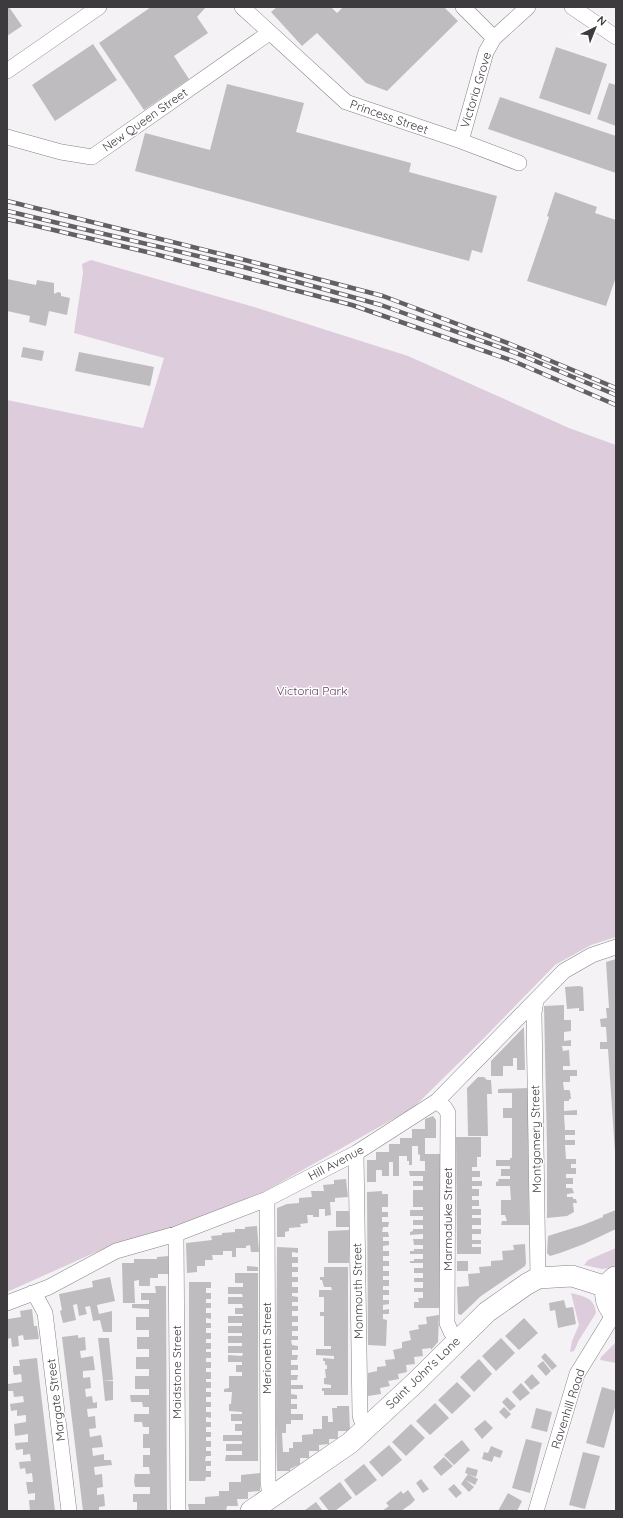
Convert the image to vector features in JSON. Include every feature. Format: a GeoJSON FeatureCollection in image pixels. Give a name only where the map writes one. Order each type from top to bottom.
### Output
{"type":"FeatureCollection","features":[{"type":"Feature","properties":{"kind":"street"},"geometry":{"type":"LineString","coordinates":[[7,71],[99,7]]}},
{"type":"Feature","properties":{"kind":"street","name":"Princess Street"},"geometry":{"type":"LineString","coordinates":[[242,7],[346,102],[519,163]]}},
{"type":"Feature","properties":{"kind":"street"},"geometry":{"type":"LineString","coordinates":[[463,7],[494,38]]}},
{"type":"Feature","properties":{"kind":"street","name":"Victoria Grove"},"geometry":{"type":"LineString","coordinates":[[460,141],[486,52],[494,38],[528,7]]}},
{"type":"Feature","properties":{"kind":"street"},"geometry":{"type":"LineString","coordinates":[[572,7],[616,37]]}},
{"type":"Feature","properties":{"kind":"street","name":"New Queen Street"},"geometry":{"type":"LineString","coordinates":[[7,137],[61,152],[92,157],[269,33]]}},
{"type":"Feature","properties":{"kind":"street","name":"Hill Avenue"},"geometry":{"type":"LineString","coordinates":[[7,1303],[49,1287],[116,1251],[176,1234],[267,1199],[356,1153],[437,1101],[560,975],[570,967],[600,952],[616,947]]}},
{"type":"Feature","properties":{"kind":"street","name":"Montgomery Street"},"geometry":{"type":"LineString","coordinates":[[536,1000],[534,1012],[538,1278]]}},
{"type":"Feature","properties":{"kind":"street","name":"Marmaduke Street"},"geometry":{"type":"LineString","coordinates":[[437,1101],[448,1112],[448,1323],[451,1332],[458,1339]]}},
{"type":"Feature","properties":{"kind":"street","name":"Monmouth Street"},"geometry":{"type":"LineString","coordinates":[[356,1153],[360,1415],[361,1419],[368,1427]]}},
{"type":"Feature","properties":{"kind":"street","name":"Merioneth Street"},"geometry":{"type":"LineString","coordinates":[[267,1199],[268,1480],[269,1489],[274,1496]]}},
{"type":"Feature","properties":{"kind":"street","name":"Maidstone Street"},"geometry":{"type":"LineString","coordinates":[[176,1234],[178,1511]]}},
{"type":"Feature","properties":{"kind":"street","name":"Saint John's Lane"},"geometry":{"type":"LineString","coordinates":[[251,1511],[350,1443],[487,1312],[526,1284],[538,1278],[572,1276],[611,1281]]}},
{"type":"Feature","properties":{"kind":"street"},"geometry":{"type":"LineString","coordinates":[[611,1281],[605,1296],[607,1305],[615,1315]]}},
{"type":"Feature","properties":{"kind":"street","name":"Margate Street"},"geometry":{"type":"LineString","coordinates":[[32,1293],[37,1298],[45,1313],[69,1511]]}},
{"type":"Feature","properties":{"kind":"street","name":"Ravenhill Road"},"geometry":{"type":"LineString","coordinates":[[536,1511],[577,1374],[615,1315]]}},
{"type":"Feature","properties":{"kind":"green space","name":"Victoria Park"},"geometry":{"type":"Polygon","coordinates":[[[91,260],[254,307],[408,356],[569,428],[616,445],[616,937],[591,945],[555,965],[413,1108],[267,1190],[174,1228],[112,1245],[7,1292],[7,400],[143,428],[164,358],[74,333],[83,273],[82,264],[91,260]]]}},
{"type":"Feature","properties":{"kind":"green space"},"geometry":{"type":"Polygon","coordinates":[[[616,1248],[616,1267],[602,1269],[584,1265],[588,1260],[616,1248]]]}},
{"type":"Feature","properties":{"kind":"green space"},"geometry":{"type":"Polygon","coordinates":[[[571,1293],[588,1298],[593,1304],[596,1313],[574,1351],[570,1352],[572,1341],[579,1325],[571,1293]]]}},
{"type":"Feature","properties":{"kind":"green space"},"geometry":{"type":"Polygon","coordinates":[[[616,1342],[616,1363],[600,1360],[601,1357],[616,1342]]]}},
{"type":"Feature","properties":{"kind":"building"},"geometry":{"type":"Polygon","coordinates":[[[7,7],[9,7],[22,26],[7,36],[7,7]]]}},
{"type":"Feature","properties":{"kind":"building"},"geometry":{"type":"Polygon","coordinates":[[[151,7],[206,7],[197,17],[208,33],[174,56],[189,79],[144,110],[99,43],[151,7]]]}},
{"type":"Feature","properties":{"kind":"building"},"geometry":{"type":"Polygon","coordinates":[[[277,7],[331,7],[337,13],[343,7],[444,7],[458,21],[387,91],[366,83],[317,33],[302,46],[271,12],[277,7]]]}},
{"type":"Feature","properties":{"kind":"building"},"geometry":{"type":"Polygon","coordinates":[[[93,44],[117,80],[55,121],[32,85],[93,44]]]}},
{"type":"Feature","properties":{"kind":"building"},"geometry":{"type":"Polygon","coordinates":[[[556,47],[607,64],[590,115],[539,98],[556,47]]]}},
{"type":"Feature","properties":{"kind":"building"},"geometry":{"type":"Polygon","coordinates":[[[609,83],[616,85],[616,126],[597,119],[609,83]]]}},
{"type":"Feature","properties":{"kind":"building"},"geometry":{"type":"Polygon","coordinates":[[[227,84],[304,103],[296,132],[411,163],[409,172],[497,196],[482,253],[472,250],[469,261],[135,171],[145,133],[210,150],[227,84]]]}},
{"type":"Feature","properties":{"kind":"building"},"geometry":{"type":"Polygon","coordinates":[[[500,97],[616,136],[616,173],[488,129],[500,97]]]}},
{"type":"Feature","properties":{"kind":"building"},"geometry":{"type":"Polygon","coordinates":[[[555,192],[597,207],[595,213],[616,220],[616,277],[606,306],[527,281],[549,217],[547,216],[555,192]]]}},
{"type":"Feature","properties":{"kind":"building"},"geometry":{"type":"Polygon","coordinates":[[[7,279],[36,285],[37,280],[54,283],[54,294],[58,292],[61,293],[61,296],[70,298],[67,315],[49,311],[46,326],[29,322],[30,316],[7,311],[7,279]]]}},
{"type":"Feature","properties":{"kind":"building"},"geometry":{"type":"Polygon","coordinates":[[[23,347],[44,351],[42,361],[21,357],[23,347]]]}},
{"type":"Feature","properties":{"kind":"building"},"geometry":{"type":"Polygon","coordinates":[[[79,352],[154,367],[150,386],[75,371],[79,352]]]}},
{"type":"Feature","properties":{"kind":"building"},"geometry":{"type":"Polygon","coordinates":[[[616,959],[615,1152],[608,1049],[600,1049],[600,1042],[607,1042],[606,1027],[601,1027],[600,1019],[607,1018],[606,1008],[609,1008],[606,962],[616,959]]]}},
{"type":"Feature","properties":{"kind":"building"},"geometry":{"type":"Polygon","coordinates":[[[565,987],[583,987],[584,1011],[579,1011],[579,1008],[567,1009],[565,987]]]}},
{"type":"Feature","properties":{"kind":"building"},"geometry":{"type":"Polygon","coordinates":[[[564,1005],[564,1020],[571,1020],[571,1031],[564,1032],[564,1041],[571,1040],[571,1046],[562,1046],[563,1051],[569,1050],[570,1066],[563,1066],[563,1070],[577,1070],[577,1076],[570,1076],[570,1082],[563,1082],[564,1090],[570,1091],[571,1099],[569,1099],[569,1101],[564,1101],[564,1111],[577,1110],[577,1115],[564,1115],[565,1130],[575,1130],[575,1135],[565,1135],[565,1140],[575,1140],[575,1145],[565,1145],[566,1159],[576,1159],[576,1164],[571,1164],[571,1168],[576,1168],[576,1174],[566,1174],[566,1178],[573,1178],[573,1184],[566,1184],[566,1188],[572,1188],[574,1193],[567,1194],[567,1197],[573,1197],[573,1199],[576,1199],[577,1203],[573,1203],[574,1212],[567,1216],[547,1218],[544,1006],[564,1005]]]}},
{"type":"Feature","properties":{"kind":"building"},"geometry":{"type":"Polygon","coordinates":[[[524,1027],[525,1070],[517,1070],[517,1058],[513,1058],[513,1066],[503,1066],[503,1076],[491,1076],[491,1061],[524,1027]]]}},
{"type":"Feature","properties":{"kind":"building"},"geometry":{"type":"Polygon","coordinates":[[[478,1077],[484,1077],[487,1080],[491,1080],[492,1094],[487,1094],[488,1136],[468,1136],[467,1088],[478,1077]]]}},
{"type":"Feature","properties":{"kind":"building"},"geometry":{"type":"Polygon","coordinates":[[[528,1088],[529,1225],[501,1225],[502,1221],[507,1221],[505,1215],[501,1215],[501,1200],[511,1200],[510,1186],[496,1186],[496,1182],[499,1181],[498,1179],[510,1179],[510,1176],[501,1176],[501,1169],[510,1169],[510,1166],[496,1166],[496,1160],[510,1160],[510,1158],[512,1158],[512,1118],[503,1118],[503,1108],[512,1108],[512,1093],[498,1093],[498,1089],[528,1088]]]}},
{"type":"Feature","properties":{"kind":"building"},"geometry":{"type":"Polygon","coordinates":[[[433,1116],[436,1120],[436,1138],[425,1138],[425,1154],[440,1154],[441,1308],[414,1308],[414,1302],[419,1302],[418,1298],[423,1298],[423,1292],[414,1292],[414,1288],[423,1288],[423,1282],[414,1282],[414,1278],[423,1278],[423,1273],[414,1273],[414,1268],[423,1268],[423,1263],[410,1263],[410,1261],[414,1261],[414,1259],[423,1259],[423,1254],[410,1254],[410,1251],[414,1251],[414,1249],[423,1249],[423,1245],[414,1245],[413,1239],[423,1239],[423,1234],[410,1235],[410,1232],[413,1231],[413,1229],[423,1229],[423,1225],[413,1225],[413,1220],[423,1220],[423,1216],[410,1216],[410,1210],[423,1210],[423,1207],[413,1207],[413,1190],[423,1190],[423,1186],[413,1186],[413,1181],[423,1181],[423,1176],[410,1176],[409,1171],[425,1171],[425,1161],[420,1161],[418,1146],[412,1146],[412,1165],[409,1165],[407,1156],[399,1156],[399,1176],[393,1176],[393,1162],[389,1162],[389,1176],[382,1176],[382,1170],[376,1170],[376,1182],[367,1182],[367,1160],[376,1160],[376,1152],[389,1152],[389,1144],[400,1144],[400,1138],[412,1138],[412,1129],[425,1129],[425,1119],[433,1116]]]}},
{"type":"Feature","properties":{"kind":"building"},"geometry":{"type":"Polygon","coordinates":[[[456,1137],[481,1137],[481,1157],[477,1157],[477,1167],[472,1167],[472,1171],[480,1171],[480,1177],[472,1177],[472,1181],[482,1181],[482,1186],[472,1186],[472,1189],[479,1189],[479,1196],[472,1196],[472,1200],[479,1200],[479,1206],[472,1206],[472,1209],[481,1209],[481,1215],[472,1215],[472,1218],[481,1218],[481,1225],[472,1225],[472,1229],[481,1229],[481,1234],[472,1234],[472,1240],[481,1240],[481,1244],[472,1244],[472,1247],[481,1247],[481,1254],[457,1254],[456,1137]]]}},
{"type":"Feature","properties":{"kind":"building"},"geometry":{"type":"Polygon","coordinates":[[[346,1179],[348,1197],[335,1198],[335,1202],[330,1202],[331,1215],[325,1216],[325,1209],[319,1209],[319,1217],[307,1215],[308,1223],[300,1224],[301,1227],[289,1228],[289,1231],[285,1232],[285,1237],[277,1237],[277,1208],[287,1204],[299,1203],[299,1198],[312,1197],[311,1191],[324,1191],[323,1185],[334,1184],[334,1180],[346,1179]]]}},
{"type":"Feature","properties":{"kind":"building"},"geometry":{"type":"Polygon","coordinates":[[[382,1191],[382,1194],[388,1194],[388,1207],[382,1207],[382,1212],[388,1212],[388,1217],[382,1217],[382,1222],[389,1222],[388,1227],[383,1227],[382,1232],[388,1232],[389,1237],[383,1237],[383,1241],[389,1241],[389,1245],[383,1246],[383,1251],[389,1251],[389,1256],[383,1256],[383,1261],[389,1261],[389,1266],[383,1266],[383,1271],[389,1271],[389,1276],[383,1276],[383,1280],[389,1280],[389,1286],[383,1286],[383,1290],[389,1290],[389,1295],[383,1295],[383,1300],[389,1300],[389,1304],[383,1305],[383,1310],[389,1309],[389,1314],[383,1314],[383,1319],[387,1320],[386,1346],[368,1345],[367,1192],[382,1191]]]}},
{"type":"Feature","properties":{"kind":"building"},"geometry":{"type":"Polygon","coordinates":[[[616,1210],[616,1229],[560,1253],[550,1256],[547,1253],[548,1236],[583,1225],[616,1210]]]}},
{"type":"Feature","properties":{"kind":"building"},"geometry":{"type":"Polygon","coordinates":[[[336,1211],[349,1211],[349,1227],[336,1227],[336,1211]]]}},
{"type":"Feature","properties":{"kind":"building"},"geometry":{"type":"Polygon","coordinates":[[[257,1226],[259,1252],[251,1252],[250,1245],[246,1246],[246,1248],[236,1248],[236,1257],[232,1257],[232,1251],[223,1251],[223,1255],[212,1255],[213,1260],[205,1260],[205,1266],[197,1266],[197,1272],[187,1273],[186,1243],[212,1240],[211,1236],[235,1232],[235,1229],[245,1229],[245,1227],[257,1226]]]}},
{"type":"Feature","properties":{"kind":"building"},"geometry":{"type":"Polygon","coordinates":[[[349,1230],[349,1263],[328,1263],[328,1231],[349,1230]]]}},
{"type":"Feature","properties":{"kind":"building"},"geometry":{"type":"Polygon","coordinates":[[[525,1244],[525,1266],[481,1296],[461,1315],[458,1314],[457,1287],[469,1286],[468,1274],[480,1273],[479,1267],[491,1266],[491,1261],[503,1260],[502,1251],[514,1250],[513,1245],[525,1244]]]}},
{"type":"Feature","properties":{"kind":"building"},"geometry":{"type":"Polygon","coordinates":[[[277,1247],[298,1248],[298,1253],[292,1252],[292,1257],[298,1257],[298,1263],[292,1263],[292,1267],[298,1267],[298,1272],[292,1272],[292,1277],[298,1277],[298,1282],[292,1282],[292,1287],[298,1287],[298,1293],[292,1293],[292,1296],[298,1297],[298,1302],[292,1302],[292,1306],[298,1306],[298,1311],[292,1311],[292,1316],[298,1316],[298,1322],[292,1322],[292,1326],[298,1326],[298,1331],[292,1331],[292,1336],[298,1336],[298,1340],[291,1340],[292,1345],[298,1346],[298,1350],[292,1350],[292,1355],[298,1355],[297,1360],[291,1360],[291,1365],[298,1365],[298,1370],[291,1370],[291,1375],[298,1375],[297,1380],[291,1380],[291,1385],[303,1385],[303,1389],[291,1389],[291,1394],[297,1395],[297,1399],[291,1399],[291,1404],[297,1404],[297,1409],[291,1409],[291,1414],[303,1414],[303,1420],[291,1420],[291,1424],[286,1424],[286,1433],[282,1433],[283,1452],[289,1452],[289,1448],[293,1448],[293,1442],[302,1442],[302,1435],[313,1434],[313,1429],[322,1429],[322,1416],[328,1416],[328,1422],[333,1422],[332,1408],[337,1408],[337,1406],[349,1406],[350,1431],[338,1431],[338,1439],[329,1439],[329,1444],[319,1445],[319,1451],[309,1451],[309,1458],[300,1458],[300,1464],[290,1469],[290,1471],[277,1471],[277,1247]]]}},
{"type":"Feature","properties":{"kind":"building"},"geometry":{"type":"Polygon","coordinates":[[[169,1256],[169,1274],[158,1274],[158,1278],[150,1278],[150,1286],[139,1286],[139,1280],[134,1281],[135,1303],[123,1303],[122,1263],[134,1263],[134,1259],[157,1259],[157,1257],[169,1256]]]}},
{"type":"Feature","properties":{"kind":"building"},"geometry":{"type":"Polygon","coordinates":[[[457,1261],[468,1261],[468,1271],[457,1271],[457,1261]]]}},
{"type":"Feature","properties":{"kind":"building"},"geometry":{"type":"Polygon","coordinates":[[[247,1266],[258,1267],[258,1271],[247,1271],[247,1266]]]}},
{"type":"Feature","properties":{"kind":"building"},"geometry":{"type":"Polygon","coordinates":[[[324,1267],[348,1267],[348,1395],[324,1395],[324,1391],[322,1391],[322,1388],[331,1388],[331,1385],[324,1384],[324,1378],[326,1378],[325,1369],[327,1369],[327,1365],[325,1365],[323,1358],[334,1359],[334,1356],[316,1355],[316,1349],[331,1349],[331,1346],[324,1346],[324,1316],[320,1316],[320,1312],[324,1312],[324,1297],[319,1297],[319,1290],[332,1290],[331,1287],[324,1287],[322,1280],[320,1280],[320,1277],[324,1277],[324,1267]]]}},
{"type":"Feature","properties":{"kind":"building"},"geometry":{"type":"Polygon","coordinates":[[[235,1273],[258,1273],[258,1461],[225,1461],[226,1455],[242,1455],[242,1451],[226,1451],[226,1444],[242,1444],[242,1441],[223,1441],[223,1435],[242,1435],[242,1431],[235,1431],[235,1424],[242,1424],[242,1421],[231,1421],[231,1414],[242,1414],[242,1412],[229,1411],[232,1392],[224,1392],[224,1389],[229,1388],[229,1376],[242,1376],[242,1372],[236,1372],[236,1365],[242,1365],[242,1362],[228,1362],[228,1355],[242,1356],[243,1353],[228,1353],[228,1346],[242,1346],[242,1343],[228,1343],[228,1336],[242,1336],[242,1333],[228,1333],[228,1326],[242,1326],[242,1323],[228,1323],[228,1316],[243,1316],[243,1314],[235,1314],[235,1308],[243,1308],[242,1304],[228,1304],[228,1297],[243,1297],[242,1294],[228,1294],[228,1287],[243,1287],[243,1283],[235,1283],[235,1273]]]}},
{"type":"Feature","properties":{"kind":"building"},"geometry":{"type":"Polygon","coordinates":[[[110,1277],[115,1301],[97,1305],[99,1314],[112,1311],[112,1332],[103,1332],[100,1320],[93,1321],[90,1306],[85,1307],[87,1314],[79,1316],[77,1304],[73,1305],[76,1320],[63,1323],[60,1311],[62,1310],[59,1294],[93,1287],[92,1281],[110,1277]]]}},
{"type":"Feature","properties":{"kind":"building"},"geometry":{"type":"Polygon","coordinates":[[[189,1282],[211,1282],[211,1288],[206,1288],[206,1293],[211,1293],[211,1299],[206,1299],[206,1303],[211,1303],[211,1308],[206,1308],[206,1313],[211,1313],[211,1319],[206,1318],[206,1323],[211,1323],[211,1328],[206,1328],[206,1333],[211,1333],[211,1339],[206,1339],[206,1343],[211,1343],[211,1349],[206,1349],[206,1352],[211,1352],[211,1358],[206,1358],[206,1362],[211,1362],[211,1368],[206,1368],[206,1372],[211,1372],[211,1379],[206,1379],[206,1382],[211,1382],[211,1388],[206,1388],[206,1392],[211,1392],[211,1397],[206,1397],[206,1402],[211,1402],[211,1407],[206,1407],[206,1412],[211,1412],[211,1418],[206,1417],[206,1422],[211,1422],[211,1427],[206,1427],[206,1432],[211,1432],[211,1437],[206,1437],[206,1441],[211,1441],[211,1447],[206,1447],[206,1451],[211,1451],[211,1456],[206,1456],[205,1461],[211,1461],[211,1466],[206,1466],[206,1471],[211,1471],[211,1477],[206,1477],[205,1481],[189,1481],[189,1282]]]}},
{"type":"Feature","properties":{"kind":"building"},"geometry":{"type":"Polygon","coordinates":[[[155,1286],[166,1286],[167,1511],[137,1511],[137,1502],[133,1502],[133,1494],[150,1494],[150,1487],[135,1487],[135,1474],[150,1474],[149,1467],[143,1467],[143,1455],[150,1455],[150,1448],[143,1448],[143,1434],[149,1434],[149,1427],[143,1427],[142,1422],[134,1422],[134,1414],[149,1414],[149,1407],[143,1407],[142,1402],[131,1402],[130,1395],[149,1395],[149,1389],[135,1389],[135,1376],[149,1376],[149,1369],[136,1369],[136,1357],[149,1357],[149,1349],[137,1349],[137,1337],[149,1337],[149,1330],[136,1330],[136,1317],[149,1317],[149,1309],[132,1308],[132,1304],[149,1304],[149,1300],[141,1300],[141,1293],[156,1293],[155,1286]]]}},
{"type":"Feature","properties":{"kind":"building"},"geometry":{"type":"Polygon","coordinates":[[[564,1300],[566,1308],[573,1307],[576,1324],[558,1328],[555,1310],[550,1311],[549,1303],[564,1300]]]}},
{"type":"Feature","properties":{"kind":"building"},"geometry":{"type":"Polygon","coordinates":[[[32,1309],[34,1326],[37,1326],[39,1339],[24,1340],[23,1335],[18,1336],[19,1346],[12,1347],[11,1338],[7,1339],[8,1319],[21,1317],[20,1311],[32,1309]]]}},
{"type":"Feature","properties":{"kind":"building"},"geometry":{"type":"Polygon","coordinates":[[[439,1315],[438,1342],[431,1350],[431,1348],[422,1349],[423,1356],[414,1357],[415,1364],[406,1365],[407,1372],[398,1374],[399,1379],[388,1381],[390,1386],[380,1388],[381,1394],[368,1396],[368,1373],[377,1371],[377,1367],[386,1366],[385,1360],[395,1359],[393,1350],[402,1348],[402,1342],[411,1340],[409,1331],[419,1329],[418,1325],[427,1324],[426,1317],[439,1315]]]}},
{"type":"Feature","properties":{"kind":"building"},"geometry":{"type":"Polygon","coordinates":[[[524,1318],[538,1333],[519,1350],[505,1336],[524,1318]]]}},
{"type":"Feature","properties":{"kind":"building"},"geometry":{"type":"Polygon","coordinates":[[[78,1335],[78,1338],[85,1337],[86,1350],[80,1351],[81,1358],[93,1356],[95,1370],[83,1371],[83,1378],[90,1377],[91,1388],[85,1389],[86,1397],[92,1396],[93,1403],[97,1402],[97,1408],[87,1409],[88,1417],[95,1416],[96,1428],[89,1429],[90,1437],[101,1435],[103,1447],[92,1448],[93,1456],[104,1454],[104,1460],[111,1460],[112,1465],[94,1467],[95,1475],[102,1474],[103,1487],[97,1488],[97,1495],[104,1494],[105,1506],[99,1507],[99,1510],[96,1511],[83,1511],[62,1337],[78,1335]]]}},
{"type":"Feature","properties":{"kind":"building"},"geometry":{"type":"Polygon","coordinates":[[[98,1338],[109,1338],[113,1380],[103,1381],[98,1338]]]}},
{"type":"Feature","properties":{"kind":"building"},"geometry":{"type":"Polygon","coordinates":[[[501,1338],[515,1353],[496,1371],[482,1356],[501,1338]]]}},
{"type":"Feature","properties":{"kind":"building"},"geometry":{"type":"Polygon","coordinates":[[[545,1353],[557,1366],[552,1370],[541,1357],[545,1353]]]}},
{"type":"Feature","properties":{"kind":"building"},"geometry":{"type":"Polygon","coordinates":[[[37,1358],[55,1511],[30,1511],[29,1500],[35,1500],[35,1493],[28,1494],[26,1482],[33,1482],[32,1473],[26,1474],[25,1468],[20,1469],[19,1462],[31,1461],[30,1454],[23,1455],[23,1449],[16,1450],[15,1443],[28,1442],[28,1434],[15,1436],[14,1424],[26,1422],[26,1415],[17,1416],[17,1410],[11,1411],[10,1404],[24,1402],[23,1396],[14,1397],[13,1391],[8,1391],[8,1384],[22,1382],[21,1374],[14,1375],[13,1366],[20,1366],[19,1360],[37,1358]]]}},
{"type":"Feature","properties":{"kind":"building"},"geometry":{"type":"Polygon","coordinates":[[[479,1359],[492,1374],[474,1392],[460,1377],[479,1359]]]}},
{"type":"Feature","properties":{"kind":"building"},"geometry":{"type":"Polygon","coordinates":[[[543,1361],[551,1371],[546,1376],[537,1366],[543,1361]]]}},
{"type":"Feature","properties":{"kind":"building"},"geometry":{"type":"Polygon","coordinates":[[[532,1374],[540,1383],[531,1390],[524,1382],[532,1374]]]}},
{"type":"Feature","properties":{"kind":"building"},"geometry":{"type":"Polygon","coordinates":[[[103,1381],[113,1381],[113,1400],[105,1401],[103,1381]]]}},
{"type":"Feature","properties":{"kind":"building"},"geometry":{"type":"Polygon","coordinates":[[[457,1382],[471,1396],[452,1414],[438,1400],[457,1382]]]}},
{"type":"Feature","properties":{"kind":"building"},"geometry":{"type":"Polygon","coordinates":[[[521,1383],[530,1393],[520,1401],[512,1392],[521,1383]]]}},
{"type":"Feature","properties":{"kind":"building"},"geometry":{"type":"Polygon","coordinates":[[[602,1387],[616,1391],[616,1404],[604,1448],[586,1443],[602,1387]]]}},
{"type":"Feature","properties":{"kind":"building"},"geometry":{"type":"Polygon","coordinates":[[[507,1397],[516,1406],[510,1411],[502,1402],[507,1397]]]}},
{"type":"Feature","properties":{"kind":"building"},"geometry":{"type":"Polygon","coordinates":[[[435,1403],[449,1418],[430,1435],[416,1421],[435,1403]]]}},
{"type":"Feature","properties":{"kind":"building"},"geometry":{"type":"Polygon","coordinates":[[[504,1407],[511,1414],[506,1419],[499,1412],[504,1407]]]}},
{"type":"Feature","properties":{"kind":"building"},"geometry":{"type":"Polygon","coordinates":[[[536,1408],[552,1412],[547,1432],[531,1428],[536,1408]]]}},
{"type":"Feature","properties":{"kind":"building"},"geometry":{"type":"Polygon","coordinates":[[[485,1420],[493,1428],[482,1439],[474,1429],[485,1420]]]}},
{"type":"Feature","properties":{"kind":"building"},"geometry":{"type":"Polygon","coordinates":[[[411,1424],[425,1438],[406,1456],[392,1442],[411,1424]]]}},
{"type":"Feature","properties":{"kind":"building"},"geometry":{"type":"Polygon","coordinates":[[[526,1439],[542,1443],[530,1493],[512,1488],[526,1439]]]}},
{"type":"Feature","properties":{"kind":"building"},"geometry":{"type":"Polygon","coordinates":[[[462,1440],[470,1450],[454,1465],[444,1455],[462,1440]]]}},
{"type":"Feature","properties":{"kind":"building"},"geometry":{"type":"Polygon","coordinates":[[[389,1445],[402,1460],[382,1477],[369,1462],[389,1445]]]}},
{"type":"Feature","properties":{"kind":"building"},"geometry":{"type":"Polygon","coordinates":[[[491,1446],[503,1451],[500,1458],[494,1456],[492,1462],[482,1459],[484,1452],[488,1453],[491,1446]]]}},
{"type":"Feature","properties":{"kind":"building"},"geometry":{"type":"Polygon","coordinates":[[[583,1452],[600,1456],[585,1509],[569,1505],[583,1452]]]}},
{"type":"Feature","properties":{"kind":"building"},"geometry":{"type":"Polygon","coordinates":[[[444,1457],[453,1466],[441,1476],[433,1467],[444,1457]]]}},
{"type":"Feature","properties":{"kind":"building"},"geometry":{"type":"Polygon","coordinates":[[[364,1464],[377,1480],[356,1496],[344,1480],[364,1464]]]}},
{"type":"Feature","properties":{"kind":"building"},"geometry":{"type":"Polygon","coordinates":[[[467,1467],[478,1470],[476,1477],[465,1473],[467,1467]]]}},
{"type":"Feature","properties":{"kind":"building"},"geometry":{"type":"Polygon","coordinates":[[[260,1473],[260,1491],[248,1492],[248,1499],[237,1499],[238,1506],[227,1506],[226,1511],[189,1511],[188,1504],[205,1504],[205,1497],[219,1496],[219,1491],[229,1491],[229,1482],[241,1482],[241,1475],[260,1473]]]}},
{"type":"Feature","properties":{"kind":"building"},"geometry":{"type":"Polygon","coordinates":[[[468,1474],[478,1479],[475,1485],[466,1480],[474,1487],[469,1492],[461,1484],[468,1474]]]}},
{"type":"Feature","properties":{"kind":"building"},"geometry":{"type":"Polygon","coordinates":[[[421,1479],[429,1489],[423,1493],[416,1483],[421,1479]]]}},
{"type":"Feature","properties":{"kind":"building"},"geometry":{"type":"Polygon","coordinates":[[[340,1482],[352,1498],[335,1511],[329,1511],[319,1498],[340,1482]]]}},
{"type":"Feature","properties":{"kind":"building"},"geometry":{"type":"Polygon","coordinates":[[[454,1484],[462,1493],[456,1498],[448,1489],[454,1484]]]}},
{"type":"Feature","properties":{"kind":"building"},"geometry":{"type":"Polygon","coordinates":[[[408,1490],[415,1500],[411,1504],[401,1511],[382,1511],[389,1506],[386,1503],[401,1491],[403,1494],[408,1490]]]}},
{"type":"Feature","properties":{"kind":"building"},"geometry":{"type":"Polygon","coordinates":[[[508,1493],[522,1501],[517,1511],[498,1511],[508,1493]]]}},
{"type":"Feature","properties":{"kind":"building"},"geometry":{"type":"Polygon","coordinates":[[[316,1502],[323,1511],[303,1511],[305,1510],[316,1502]]]}},
{"type":"Feature","properties":{"kind":"railway"},"geometry":{"type":"LineString","coordinates":[[7,201],[383,296],[510,344],[616,388]]}},
{"type":"Feature","properties":{"kind":"railway"},"geometry":{"type":"LineString","coordinates":[[7,211],[240,266],[381,305],[516,353],[616,395]]}},
{"type":"Feature","properties":{"kind":"railway"},"geometry":{"type":"LineString","coordinates":[[7,219],[147,252],[352,305],[513,361],[616,405]]}}]}
